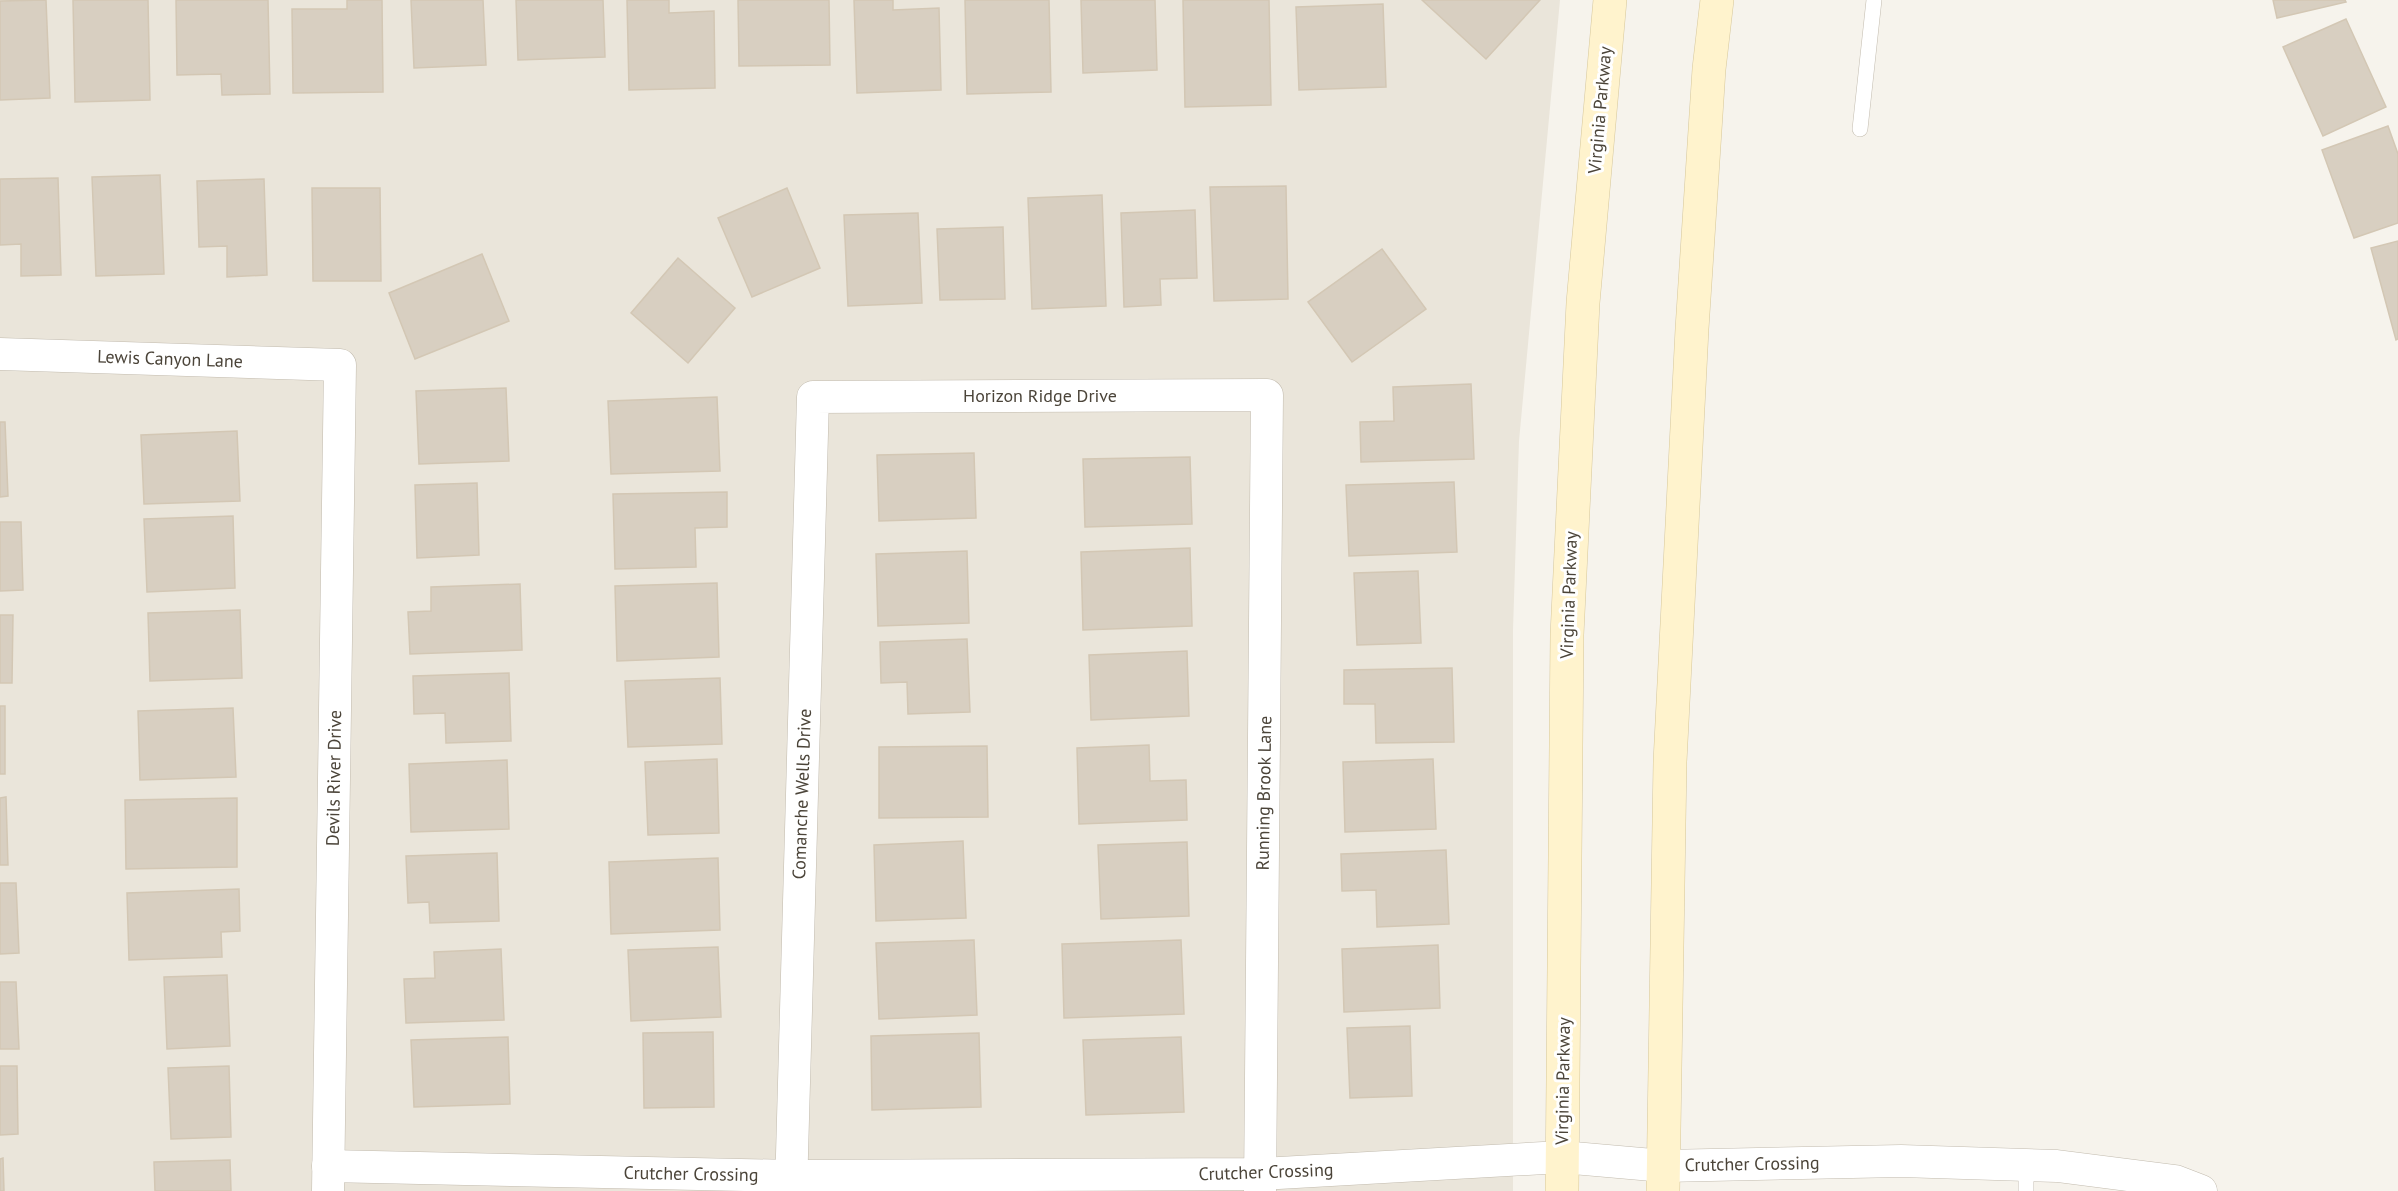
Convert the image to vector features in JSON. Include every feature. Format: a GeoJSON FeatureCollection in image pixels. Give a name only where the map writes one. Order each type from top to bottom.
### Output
{"type":"FeatureCollection","features":[{"type":"Feature","properties":{"kind":"main road","name":"Virginia Parkway"},"geometry":{"type":"LineString","coordinates":[[1562,1191],[1567,635],[1582,303],[1610,0]]}},
{"type":"Feature","properties":{"kind":"main road"},"geometry":{"type":"LineString","coordinates":[[1664,1178],[1670,762],[1692,329],[1709,69],[1717,0]]}},
{"type":"Feature","properties":{"kind":"street","name":"Lewis Canyon Lane"},"geometry":{"type":"LineString","coordinates":[[0,354],[340,365]]}},
{"type":"Feature","properties":{"kind":"street","name":"Devils River Drive"},"geometry":{"type":"LineString","coordinates":[[328,1179],[340,365]]}},
{"type":"Feature","properties":{"kind":"street","name":"Horizon Ridge Drive"},"geometry":{"type":"LineString","coordinates":[[813,397],[1267,395]]}},
{"type":"Feature","properties":{"kind":"street","name":"Running Brook Lane"},"geometry":{"type":"LineString","coordinates":[[1260,1182],[1267,395]]}},
{"type":"Feature","properties":{"kind":"street","name":"Comanche Wells Drive"},"geometry":{"type":"LineString","coordinates":[[791,1183],[813,397]]}},
{"type":"Feature","properties":{"kind":"street","name":"Crutcher Crossing"},"geometry":{"type":"LineString","coordinates":[[328,1179],[791,1183],[1260,1182],[1562,1158],[1664,1178],[1901,1161],[2026,1178],[2057,1166],[2175,1181],[2201,1191]]}},
{"type":"Feature","properties":{"kind":"lane"},"geometry":{"type":"LineString","coordinates":[[1860,129],[1874,0]]}},
{"type":"Feature","properties":{"kind":"shaded area"},"geometry":{"type":"Polygon","coordinates":[[[0,0],[1560,0],[1519,441],[1513,630],[1513,1191],[0,1191],[0,0]]]}},
{"type":"Feature","properties":{"kind":"building"},"geometry":{"type":"Polygon","coordinates":[[[46,0],[50,98],[0,100],[0,1],[46,0]]]}},
{"type":"Feature","properties":{"kind":"building"},"geometry":{"type":"Polygon","coordinates":[[[73,0],[148,0],[150,100],[75,102],[73,0]]]}},
{"type":"Feature","properties":{"kind":"building"},"geometry":{"type":"Polygon","coordinates":[[[176,0],[268,0],[270,94],[222,95],[221,74],[177,75],[176,0]]]}},
{"type":"Feature","properties":{"kind":"building"},"geometry":{"type":"Polygon","coordinates":[[[347,0],[382,0],[383,92],[293,93],[292,9],[347,9],[347,0]]]}},
{"type":"Feature","properties":{"kind":"building"},"geometry":{"type":"Polygon","coordinates":[[[411,0],[483,0],[486,65],[414,68],[411,0]]]}},
{"type":"Feature","properties":{"kind":"building"},"geometry":{"type":"Polygon","coordinates":[[[516,0],[603,0],[605,57],[518,60],[516,0]]]}},
{"type":"Feature","properties":{"kind":"building"},"geometry":{"type":"Polygon","coordinates":[[[627,0],[669,0],[669,13],[714,11],[715,88],[629,90],[627,0]]]}},
{"type":"Feature","properties":{"kind":"building"},"geometry":{"type":"Polygon","coordinates":[[[738,0],[829,0],[830,65],[739,66],[738,0]]]}},
{"type":"Feature","properties":{"kind":"building"},"geometry":{"type":"Polygon","coordinates":[[[854,0],[893,0],[893,10],[939,8],[941,90],[857,93],[854,0]]]}},
{"type":"Feature","properties":{"kind":"building"},"geometry":{"type":"Polygon","coordinates":[[[965,0],[1049,0],[1051,92],[967,94],[965,0]]]}},
{"type":"Feature","properties":{"kind":"building"},"geometry":{"type":"Polygon","coordinates":[[[1081,0],[1155,0],[1157,70],[1083,73],[1081,0]]]}},
{"type":"Feature","properties":{"kind":"building"},"geometry":{"type":"Polygon","coordinates":[[[1183,0],[1269,0],[1271,105],[1185,107],[1183,0]]]}},
{"type":"Feature","properties":{"kind":"building"},"geometry":{"type":"Polygon","coordinates":[[[1422,0],[1540,0],[1486,59],[1422,0]]]}},
{"type":"Feature","properties":{"kind":"building"},"geometry":{"type":"Polygon","coordinates":[[[2273,0],[2345,0],[2346,2],[2277,18],[2273,0]]]}},
{"type":"Feature","properties":{"kind":"building"},"geometry":{"type":"Polygon","coordinates":[[[1383,4],[1386,87],[1299,90],[1296,7],[1383,4]]]}},
{"type":"Feature","properties":{"kind":"building"},"geometry":{"type":"Polygon","coordinates":[[[2346,19],[2386,107],[2323,136],[2283,47],[2346,19]]]}},
{"type":"Feature","properties":{"kind":"building"},"geometry":{"type":"Polygon","coordinates":[[[2388,126],[2398,154],[2398,223],[2354,238],[2322,150],[2388,126]]]}},
{"type":"Feature","properties":{"kind":"building"},"geometry":{"type":"Polygon","coordinates":[[[160,175],[164,274],[96,276],[92,177],[160,175]]]}},
{"type":"Feature","properties":{"kind":"building"},"geometry":{"type":"Polygon","coordinates":[[[58,178],[61,275],[21,276],[21,244],[0,245],[0,179],[58,178]]]}},
{"type":"Feature","properties":{"kind":"building"},"geometry":{"type":"Polygon","coordinates":[[[264,179],[267,275],[227,277],[227,246],[199,247],[197,181],[264,179]]]}},
{"type":"Feature","properties":{"kind":"building"},"geometry":{"type":"Polygon","coordinates":[[[1286,186],[1288,299],[1214,301],[1210,187],[1286,186]]]}},
{"type":"Feature","properties":{"kind":"building"},"geometry":{"type":"Polygon","coordinates":[[[312,188],[380,188],[381,281],[313,281],[312,188]]]}},
{"type":"Feature","properties":{"kind":"building"},"geometry":{"type":"Polygon","coordinates":[[[787,188],[820,268],[752,297],[718,218],[787,188]]]}},
{"type":"Feature","properties":{"kind":"building"},"geometry":{"type":"Polygon","coordinates":[[[1102,195],[1106,306],[1032,309],[1028,198],[1102,195]]]}},
{"type":"Feature","properties":{"kind":"building"},"geometry":{"type":"Polygon","coordinates":[[[1195,210],[1197,278],[1160,279],[1161,305],[1124,307],[1121,213],[1195,210]]]}},
{"type":"Feature","properties":{"kind":"building"},"geometry":{"type":"Polygon","coordinates":[[[918,213],[922,303],[848,306],[844,215],[918,213]]]}},
{"type":"Feature","properties":{"kind":"building"},"geometry":{"type":"Polygon","coordinates":[[[1003,227],[1005,299],[940,300],[937,229],[1003,227]]]}},
{"type":"Feature","properties":{"kind":"building"},"geometry":{"type":"Polygon","coordinates":[[[2398,241],[2398,339],[2396,340],[2371,248],[2398,241]]]}},
{"type":"Feature","properties":{"kind":"building"},"geometry":{"type":"Polygon","coordinates":[[[1382,249],[1426,309],[1352,362],[1308,302],[1382,249]]]}},
{"type":"Feature","properties":{"kind":"building"},"geometry":{"type":"Polygon","coordinates":[[[482,254],[509,321],[415,359],[389,293],[482,254]]]}},
{"type":"Feature","properties":{"kind":"building"},"geometry":{"type":"Polygon","coordinates":[[[678,258],[735,308],[688,363],[631,313],[678,258]]]}},
{"type":"Feature","properties":{"kind":"building"},"geometry":{"type":"Polygon","coordinates":[[[1471,384],[1474,459],[1361,462],[1360,422],[1394,421],[1393,387],[1471,384]]]}},
{"type":"Feature","properties":{"kind":"building"},"geometry":{"type":"Polygon","coordinates":[[[506,388],[509,461],[419,464],[416,391],[506,388]]]}},
{"type":"Feature","properties":{"kind":"building"},"geometry":{"type":"Polygon","coordinates":[[[717,397],[720,471],[611,474],[608,401],[717,397]]]}},
{"type":"Feature","properties":{"kind":"building"},"geometry":{"type":"Polygon","coordinates":[[[0,422],[5,422],[8,496],[0,497],[0,422]]]}},
{"type":"Feature","properties":{"kind":"building"},"geometry":{"type":"Polygon","coordinates":[[[237,431],[240,501],[144,504],[141,435],[237,431]]]}},
{"type":"Feature","properties":{"kind":"building"},"geometry":{"type":"Polygon","coordinates":[[[974,453],[976,518],[879,521],[877,455],[974,453]]]}},
{"type":"Feature","properties":{"kind":"building"},"geometry":{"type":"Polygon","coordinates":[[[1190,457],[1192,524],[1085,527],[1083,459],[1190,457]]]}},
{"type":"Feature","properties":{"kind":"building"},"geometry":{"type":"Polygon","coordinates":[[[1454,482],[1457,552],[1349,556],[1346,485],[1454,482]]]}},
{"type":"Feature","properties":{"kind":"building"},"geometry":{"type":"Polygon","coordinates":[[[477,483],[479,555],[417,558],[415,485],[477,483]]]}},
{"type":"Feature","properties":{"kind":"building"},"geometry":{"type":"Polygon","coordinates":[[[727,492],[727,527],[695,528],[696,567],[615,569],[613,494],[727,492]]]}},
{"type":"Feature","properties":{"kind":"building"},"geometry":{"type":"Polygon","coordinates":[[[233,516],[235,588],[147,592],[144,519],[233,516]]]}},
{"type":"Feature","properties":{"kind":"building"},"geometry":{"type":"Polygon","coordinates":[[[0,522],[21,522],[23,590],[0,591],[0,522]]]}},
{"type":"Feature","properties":{"kind":"building"},"geometry":{"type":"Polygon","coordinates":[[[1190,548],[1192,626],[1083,630],[1081,552],[1190,548]]]}},
{"type":"Feature","properties":{"kind":"building"},"geometry":{"type":"Polygon","coordinates":[[[967,551],[969,623],[878,626],[876,554],[967,551]]]}},
{"type":"Feature","properties":{"kind":"building"},"geometry":{"type":"Polygon","coordinates":[[[1418,571],[1421,643],[1357,645],[1354,573],[1418,571]]]}},
{"type":"Feature","properties":{"kind":"building"},"geometry":{"type":"Polygon","coordinates":[[[717,583],[719,657],[617,661],[615,586],[717,583]]]}},
{"type":"Feature","properties":{"kind":"building"},"geometry":{"type":"Polygon","coordinates":[[[520,584],[522,650],[410,654],[408,612],[431,611],[431,587],[520,584]]]}},
{"type":"Feature","properties":{"kind":"building"},"geometry":{"type":"Polygon","coordinates":[[[240,610],[242,678],[150,681],[148,613],[240,610]]]}},
{"type":"Feature","properties":{"kind":"building"},"geometry":{"type":"Polygon","coordinates":[[[0,615],[13,615],[12,683],[0,683],[0,615]]]}},
{"type":"Feature","properties":{"kind":"building"},"geometry":{"type":"Polygon","coordinates":[[[967,639],[970,712],[908,714],[907,682],[881,683],[880,642],[967,639]]]}},
{"type":"Feature","properties":{"kind":"building"},"geometry":{"type":"Polygon","coordinates":[[[1187,651],[1189,716],[1091,720],[1089,655],[1187,651]]]}},
{"type":"Feature","properties":{"kind":"building"},"geometry":{"type":"Polygon","coordinates":[[[1452,668],[1454,742],[1376,743],[1375,704],[1344,704],[1344,670],[1452,668]]]}},
{"type":"Feature","properties":{"kind":"building"},"geometry":{"type":"Polygon","coordinates":[[[509,673],[511,741],[446,743],[445,713],[414,714],[413,676],[509,673]]]}},
{"type":"Feature","properties":{"kind":"building"},"geometry":{"type":"Polygon","coordinates":[[[720,678],[722,744],[628,747],[625,681],[720,678]]]}},
{"type":"Feature","properties":{"kind":"building"},"geometry":{"type":"Polygon","coordinates":[[[0,706],[5,706],[5,774],[0,774],[0,706]]]}},
{"type":"Feature","properties":{"kind":"building"},"geometry":{"type":"Polygon","coordinates":[[[233,708],[236,777],[140,780],[138,711],[233,708]]]}},
{"type":"Feature","properties":{"kind":"building"},"geometry":{"type":"Polygon","coordinates":[[[1149,745],[1150,781],[1186,780],[1187,820],[1079,824],[1077,748],[1149,745]]]}},
{"type":"Feature","properties":{"kind":"building"},"geometry":{"type":"Polygon","coordinates":[[[987,746],[988,817],[879,818],[879,747],[987,746]]]}},
{"type":"Feature","properties":{"kind":"building"},"geometry":{"type":"Polygon","coordinates":[[[717,759],[719,833],[648,835],[645,762],[717,759]]]}},
{"type":"Feature","properties":{"kind":"building"},"geometry":{"type":"Polygon","coordinates":[[[1433,759],[1436,829],[1345,832],[1343,762],[1433,759]]]}},
{"type":"Feature","properties":{"kind":"building"},"geometry":{"type":"Polygon","coordinates":[[[507,760],[509,829],[411,832],[409,764],[507,760]]]}},
{"type":"Feature","properties":{"kind":"building"},"geometry":{"type":"Polygon","coordinates":[[[6,797],[8,865],[0,865],[0,798],[6,797]]]}},
{"type":"Feature","properties":{"kind":"building"},"geometry":{"type":"Polygon","coordinates":[[[237,798],[237,867],[126,869],[125,800],[237,798]]]}},
{"type":"Feature","properties":{"kind":"building"},"geometry":{"type":"Polygon","coordinates":[[[963,841],[966,918],[876,921],[874,845],[963,841]]]}},
{"type":"Feature","properties":{"kind":"building"},"geometry":{"type":"Polygon","coordinates":[[[1187,842],[1189,916],[1101,919],[1098,845],[1187,842]]]}},
{"type":"Feature","properties":{"kind":"building"},"geometry":{"type":"Polygon","coordinates":[[[1446,850],[1449,924],[1377,927],[1376,890],[1342,891],[1341,854],[1446,850]]]}},
{"type":"Feature","properties":{"kind":"building"},"geometry":{"type":"Polygon","coordinates":[[[497,853],[499,921],[430,923],[429,902],[408,903],[406,856],[497,853]]]}},
{"type":"Feature","properties":{"kind":"building"},"geometry":{"type":"Polygon","coordinates":[[[718,858],[720,930],[611,934],[609,862],[718,858]]]}},
{"type":"Feature","properties":{"kind":"building"},"geometry":{"type":"Polygon","coordinates":[[[0,883],[16,883],[19,953],[0,954],[0,883]]]}},
{"type":"Feature","properties":{"kind":"building"},"geometry":{"type":"Polygon","coordinates":[[[239,889],[240,931],[221,932],[222,957],[129,960],[127,893],[239,889]]]}},
{"type":"Feature","properties":{"kind":"building"},"geometry":{"type":"Polygon","coordinates":[[[974,940],[977,1015],[879,1019],[876,943],[974,940]]]}},
{"type":"Feature","properties":{"kind":"building"},"geometry":{"type":"Polygon","coordinates":[[[1181,940],[1184,1014],[1064,1018],[1062,944],[1181,940]]]}},
{"type":"Feature","properties":{"kind":"building"},"geometry":{"type":"Polygon","coordinates":[[[1438,945],[1440,1008],[1344,1012],[1342,949],[1438,945]]]}},
{"type":"Feature","properties":{"kind":"building"},"geometry":{"type":"Polygon","coordinates":[[[718,947],[721,1017],[631,1021],[628,950],[718,947]]]}},
{"type":"Feature","properties":{"kind":"building"},"geometry":{"type":"Polygon","coordinates":[[[501,949],[504,1020],[406,1023],[404,979],[435,978],[434,952],[501,949]]]}},
{"type":"Feature","properties":{"kind":"building"},"geometry":{"type":"Polygon","coordinates":[[[227,975],[230,1046],[167,1049],[164,977],[227,975]]]}},
{"type":"Feature","properties":{"kind":"building"},"geometry":{"type":"Polygon","coordinates":[[[0,982],[16,982],[19,1049],[0,1049],[0,982]]]}},
{"type":"Feature","properties":{"kind":"building"},"geometry":{"type":"Polygon","coordinates":[[[1410,1026],[1412,1096],[1350,1098],[1347,1028],[1410,1026]]]}},
{"type":"Feature","properties":{"kind":"building"},"geometry":{"type":"Polygon","coordinates":[[[713,1032],[714,1107],[644,1108],[643,1033],[713,1032]]]}},
{"type":"Feature","properties":{"kind":"building"},"geometry":{"type":"Polygon","coordinates":[[[979,1033],[981,1107],[872,1110],[871,1036],[979,1033]]]}},
{"type":"Feature","properties":{"kind":"building"},"geometry":{"type":"Polygon","coordinates":[[[508,1037],[510,1104],[414,1107],[411,1040],[508,1037]]]}},
{"type":"Feature","properties":{"kind":"building"},"geometry":{"type":"Polygon","coordinates":[[[1181,1037],[1184,1112],[1086,1115],[1083,1040],[1181,1037]]]}},
{"type":"Feature","properties":{"kind":"building"},"geometry":{"type":"Polygon","coordinates":[[[0,1066],[17,1066],[18,1134],[0,1135],[0,1066]]]}},
{"type":"Feature","properties":{"kind":"building"},"geometry":{"type":"Polygon","coordinates":[[[229,1066],[231,1137],[171,1139],[168,1068],[229,1066]]]}},
{"type":"Feature","properties":{"kind":"building"},"geometry":{"type":"Polygon","coordinates":[[[3,1158],[4,1191],[0,1191],[0,1159],[3,1158]]]}},
{"type":"Feature","properties":{"kind":"building"},"geometry":{"type":"Polygon","coordinates":[[[230,1160],[231,1191],[155,1191],[154,1162],[230,1160]]]}}]}
